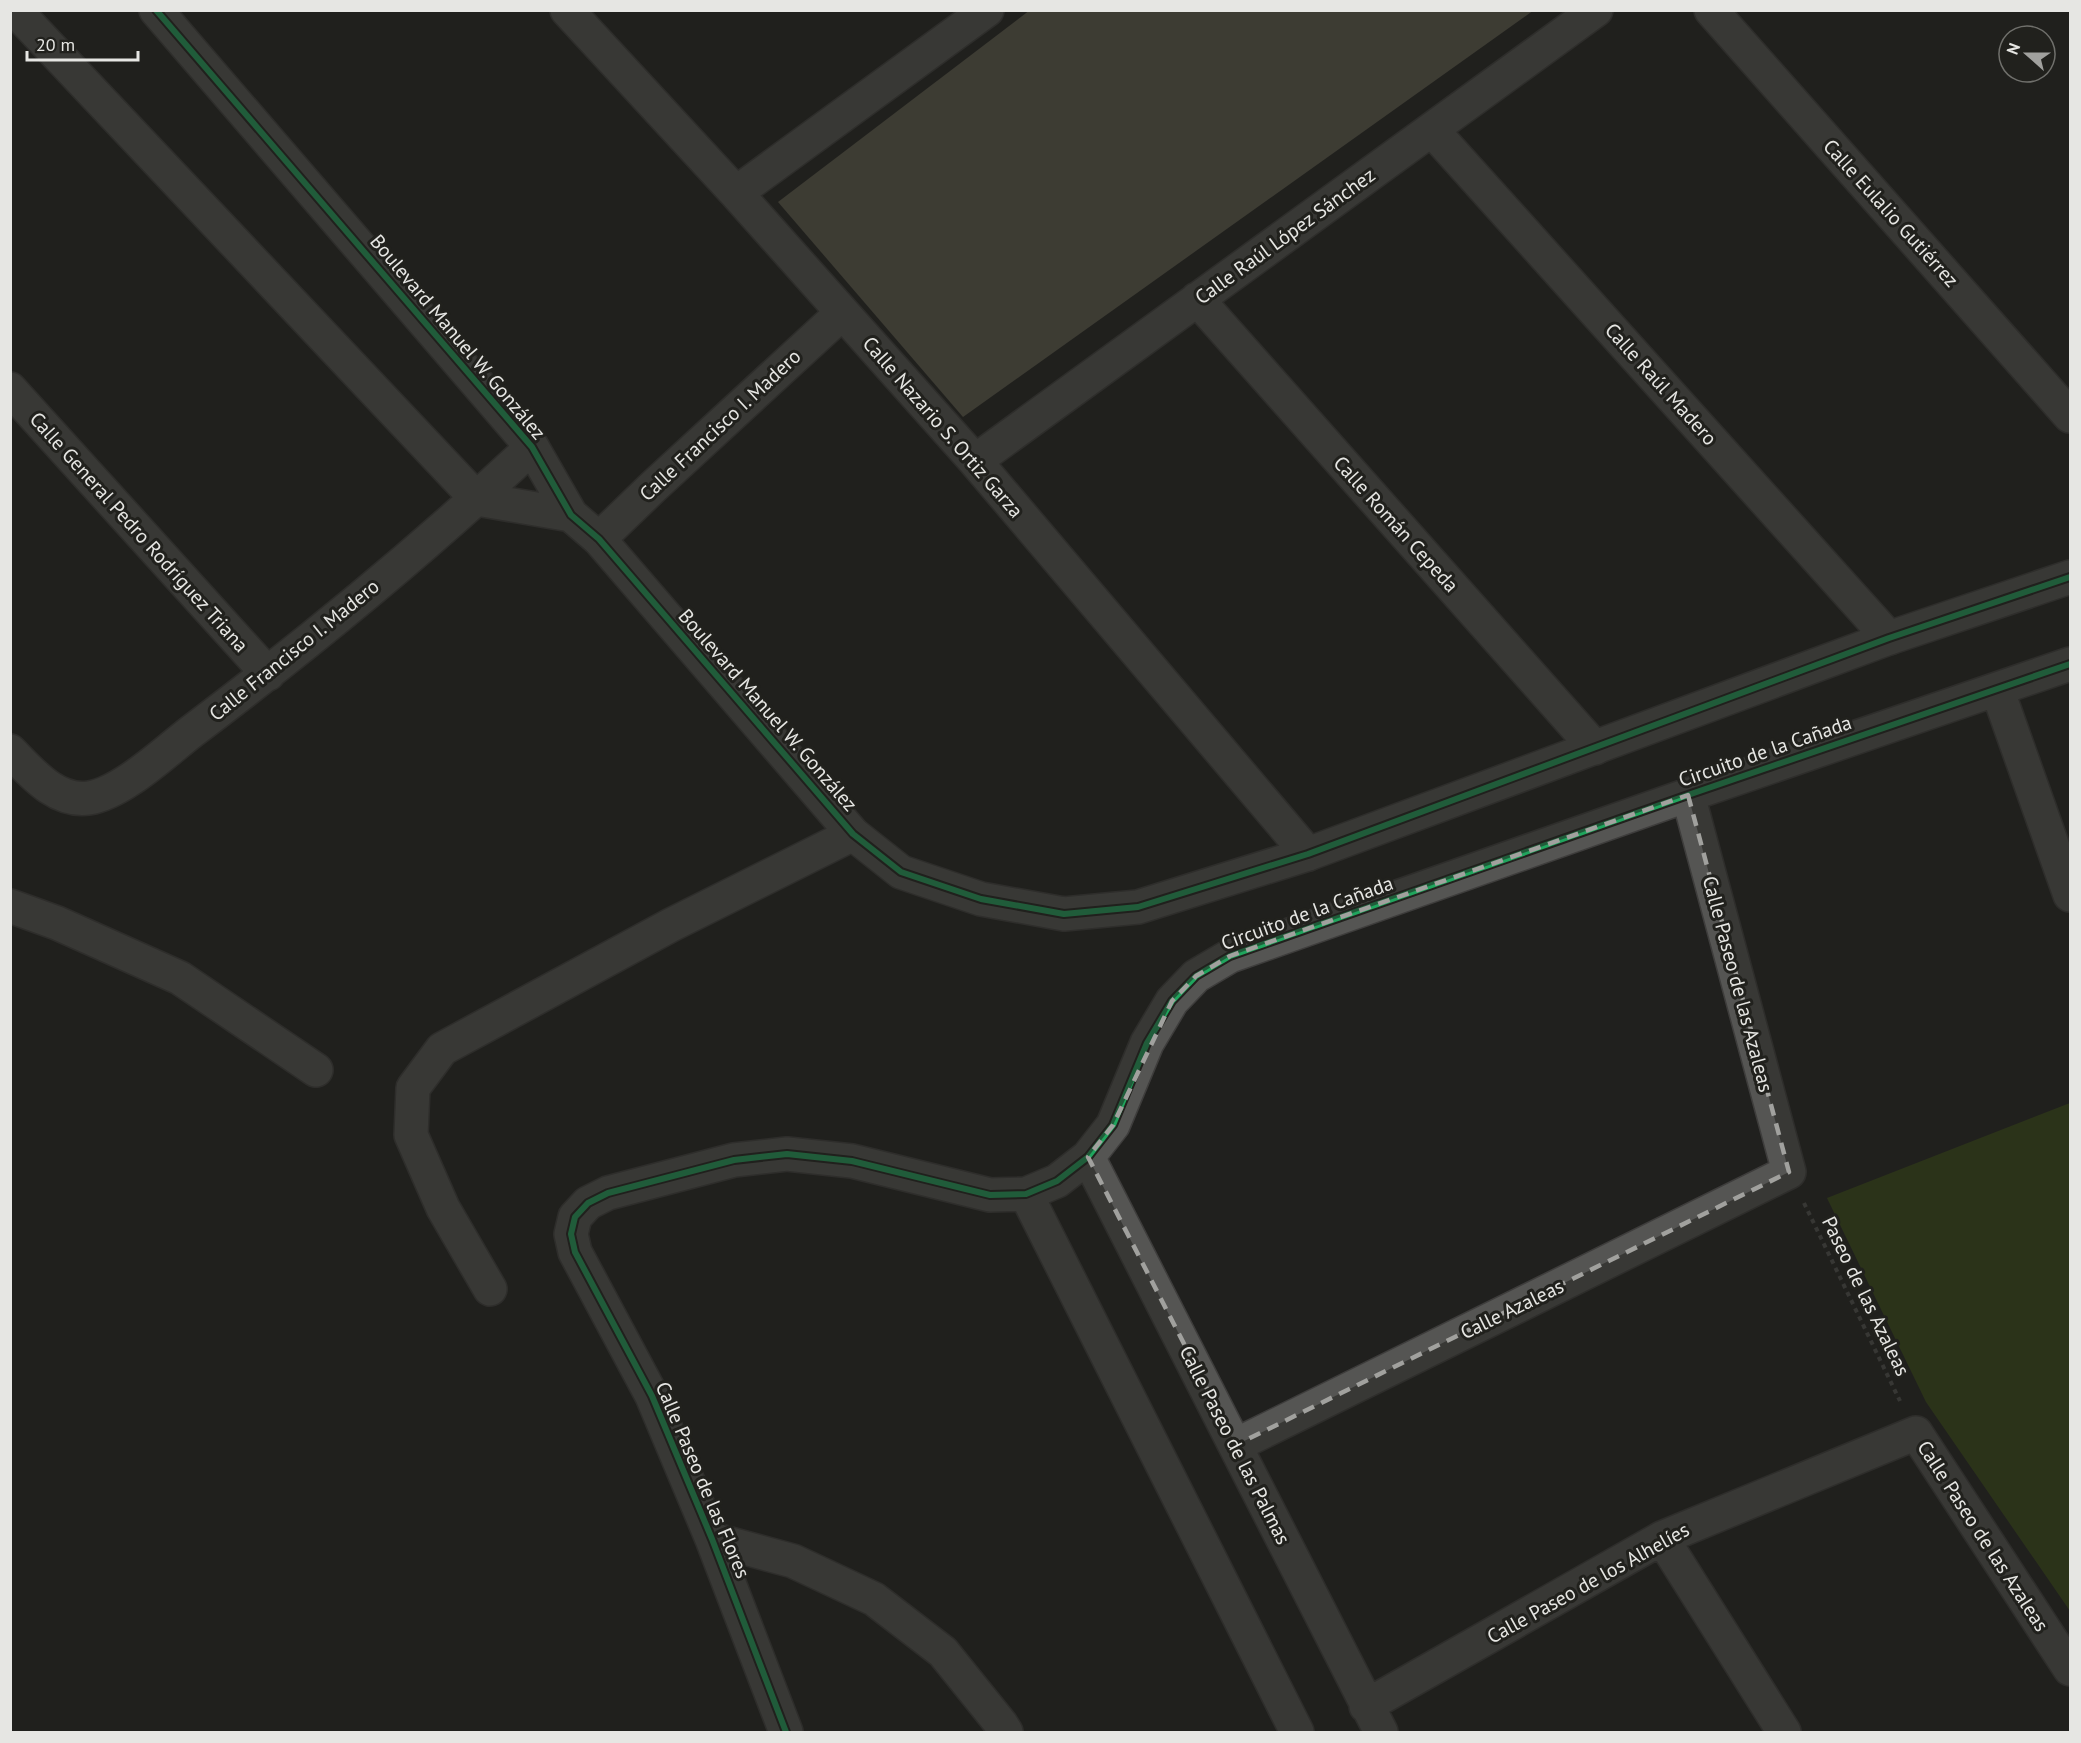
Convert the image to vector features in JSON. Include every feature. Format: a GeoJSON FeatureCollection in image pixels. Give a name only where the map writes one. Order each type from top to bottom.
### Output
{"type":"FeatureCollection","features":[{"type":"Feature","properties":{"kind":"street","name":"Boulevard Manuel W. González"},"geometry":{"type":"LineString","coordinates":[[156,10],[532,447],[571,515],[600,539],[853,834],[901,872],[981,899],[1064,914],[1138,907],[1308,854]]}},
{"type":"Feature","properties":{"kind":"street","name":"Calle Nazario S. Ortiz Garza"},"geometry":{"type":"LineString","coordinates":[[567,10],[736,193],[975,461],[1308,854]]}},
{"type":"Feature","properties":{"kind":"street"},"geometry":{"type":"LineString","coordinates":[[736,193],[950,21],[987,10]]}},
{"type":"Feature","properties":{"kind":"street","name":"Calle Raúl López Sánchez"},"geometry":{"type":"LineString","coordinates":[[975,461],[1596,10]]}},
{"type":"Feature","properties":{"kind":"street","name":"Calle Eulalio Gutiérrez"},"geometry":{"type":"LineString","coordinates":[[1711,10],[2070,416]]}},
{"type":"Feature","properties":{"kind":"street"},"geometry":{"type":"LineString","coordinates":[[15,13],[477,499]]}},
{"type":"Feature","properties":{"kind":"street","name":"Calle Raúl Madero"},"geometry":{"type":"LineString","coordinates":[[1432,130],[1889,638]]}},
{"type":"Feature","properties":{"kind":"street","name":"Calle Román Cepeda"},"geometry":{"type":"LineString","coordinates":[[1197,299],[1595,748]]}},
{"type":"Feature","properties":{"kind":"street","name":"Calle Francisco I. Madero"},"geometry":{"type":"LineString","coordinates":[[600,539],[653,487],[842,313]]}},
{"type":"Feature","properties":{"kind":"street","name":"Calle General Pedro Rodríguez Triana"},"geometry":{"type":"LineString","coordinates":[[10,389],[268,674]]}},
{"type":"Feature","properties":{"kind":"street","name":"Calle Francisco I. Madero"},"geometry":{"type":"LineString","coordinates":[[10,751],[36,777],[63,796],[89,798],[118,787],[268,674],[477,499],[532,447]]}},
{"type":"Feature","properties":{"kind":"street","name":"Boulevard Manuel W. González"},"geometry":{"type":"LineString","coordinates":[[477,499],[571,515]]}},
{"type":"Feature","properties":{"kind":"street"},"geometry":{"type":"LineString","coordinates":[[1308,854],[1889,638],[2070,577]]}},
{"type":"Feature","properties":{"kind":"street","name":"Circuito de la Cañada"},"geometry":{"type":"LineString","coordinates":[[608,1193],[734,1160],[787,1154],[852,1161],[990,1195],[1026,1194],[1057,1181],[1088,1157],[1113,1125],[1148,1043],[1172,1001],[1196,976],[1230,956],[2070,664]]}},
{"type":"Feature","properties":{"kind":"street"},"geometry":{"type":"LineString","coordinates":[[1997,689],[2070,895]]}},
{"type":"Feature","properties":{"kind":"street","name":"Calle Paseo de las Azaleas"},"geometry":{"type":"LineString","coordinates":[[1688,795],[1789,1172]]}},
{"type":"Feature","properties":{"kind":"street"},"geometry":{"type":"LineString","coordinates":[[490,1289],[443,1208],[411,1135],[412,1088],[442,1050],[671,925],[853,834]]}},
{"type":"Feature","properties":{"kind":"street"},"geometry":{"type":"LineString","coordinates":[[10,906],[57,922],[180,978],[316,1070]]}},
{"type":"Feature","properties":{"kind":"street","name":"Calle Paseo de las Palmas"},"geometry":{"type":"LineString","coordinates":[[1088,1157],[1374,1719]]}},
{"type":"Feature","properties":{"kind":"street","name":"Calle Azaleas"},"geometry":{"type":"LineString","coordinates":[[1236,1445],[1789,1172]]}},
{"type":"Feature","properties":{"kind":"street","name":"Calle Paseo de las Flores"},"geometry":{"type":"LineString","coordinates":[[608,1193],[588,1203],[575,1217],[571,1234],[575,1252],[652,1396],[712,1539],[786,1732]]}},
{"type":"Feature","properties":{"kind":"street"},"geometry":{"type":"LineString","coordinates":[[1026,1194],[1298,1732]]}},
{"type":"Feature","properties":{"kind":"street","name":"Calle Paseo de las Azaleas"},"geometry":{"type":"LineString","coordinates":[[1916,1433],[2070,1670]]}},
{"type":"Feature","properties":{"kind":"street","name":"Calle Paseo de los Alhelíes"},"geometry":{"type":"LineString","coordinates":[[1374,1719],[1662,1538],[1916,1433]]}},
{"type":"Feature","properties":{"kind":"street"},"geometry":{"type":"LineString","coordinates":[[1662,1538],[1784,1732]]}},
{"type":"Feature","properties":{"kind":"street"},"geometry":{"type":"LineString","coordinates":[[712,1539],[793,1561],[874,1599],[943,1652],[1006,1732]]}},
{"type":"Feature","properties":{"kind":"highlighted area"},"geometry":{"type":"Polygon","coordinates":[[[1688,795],[1789,1172],[1236,1445],[1088,1157],[1113,1125],[1172,1001],[1196,976],[1230,956],[1688,795]]]}},
{"type":"Feature","properties":{"kind":"green space"},"geometry":{"type":"Polygon","coordinates":[[[2070,1103],[2070,1611],[1926,1402],[1827,1198],[2070,1103]]]}},
{"type":"Feature","properties":{"kind":"building"},"geometry":{"type":"Polygon","coordinates":[[[1030,10],[1534,10],[963,417],[778,202],[1030,10]]]}},
{"type":"Feature","properties":{"kind":"cycle path"},"geometry":{"type":"LineString","coordinates":[[156,10],[532,447],[571,515],[599,539],[853,834],[901,872],[981,899],[1064,914],[1138,907],[1308,854],[1889,638],[2070,577]]}},
{"type":"Feature","properties":{"kind":"cycle path"},"geometry":{"type":"LineString","coordinates":[[786,1732],[712,1539],[652,1396],[575,1252],[571,1234],[575,1217],[588,1203],[608,1193],[734,1160],[787,1154],[852,1161],[990,1195],[1026,1194],[1057,1181],[1088,1157],[1113,1125],[1147,1043],[1172,1001],[1196,976],[1230,956],[2070,664]]}}]}
